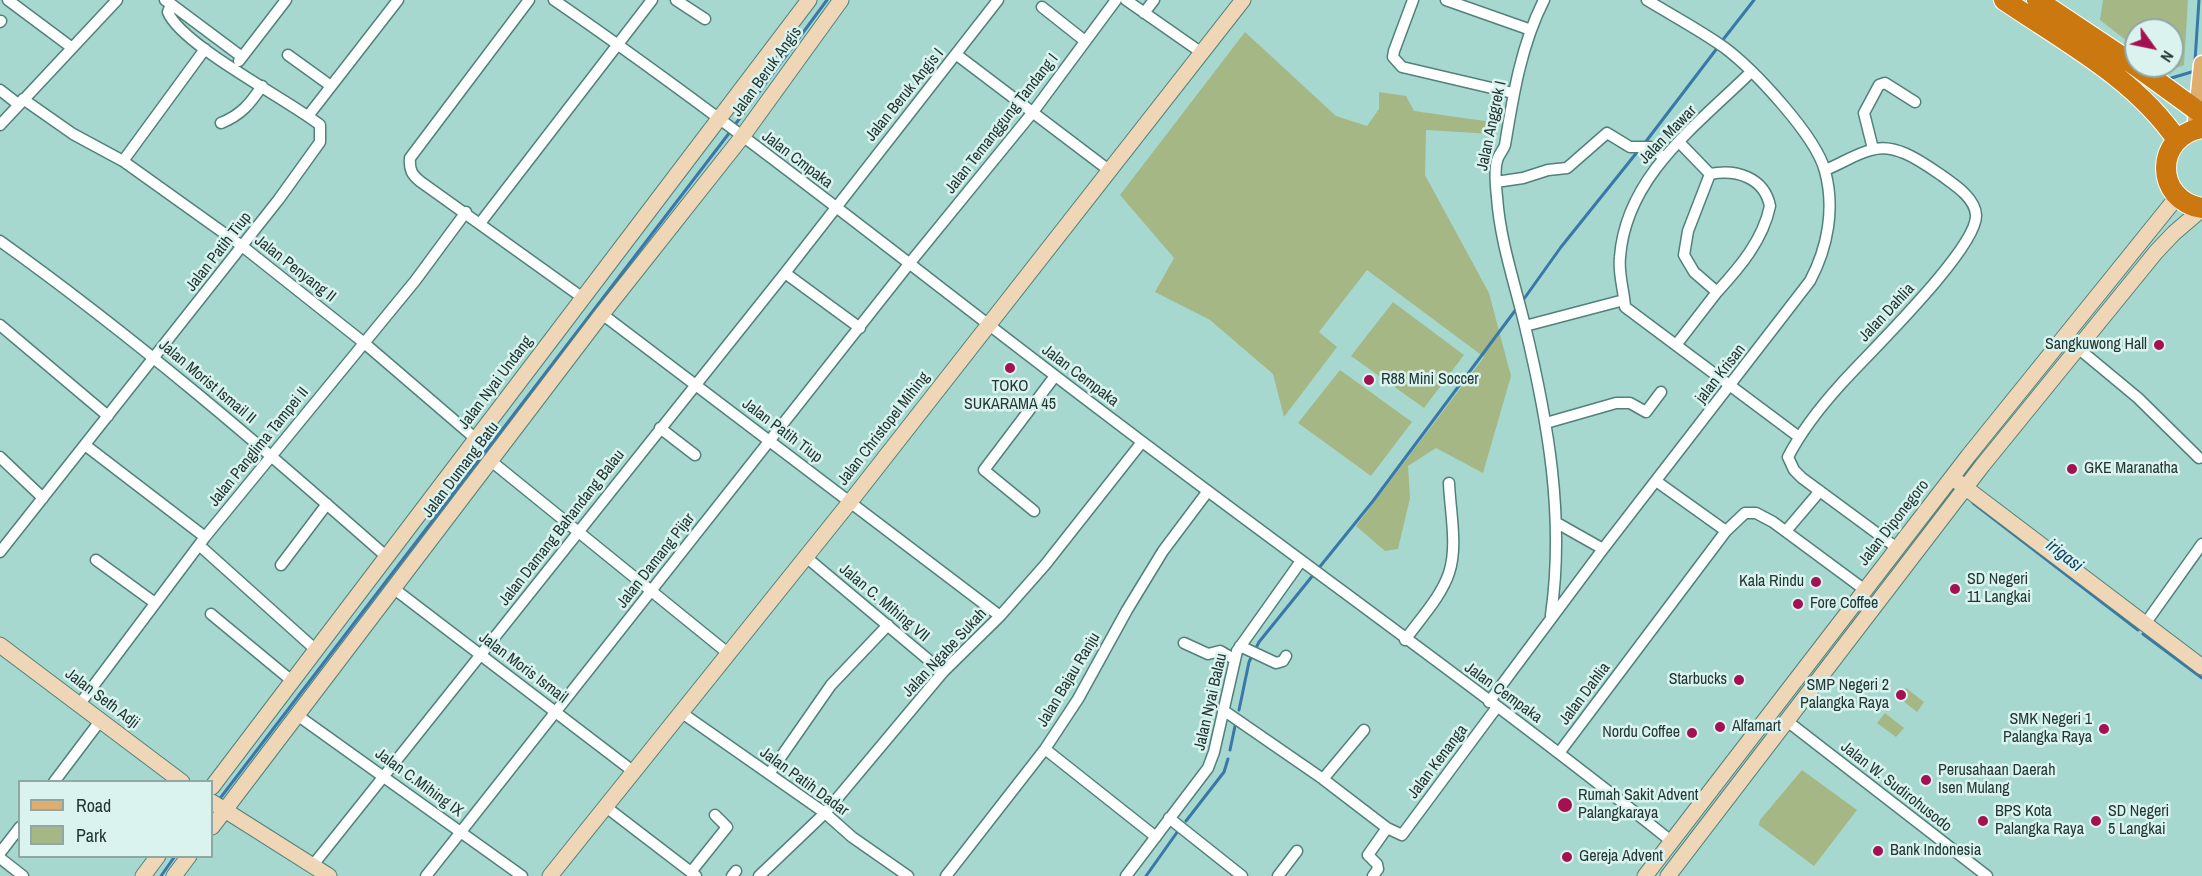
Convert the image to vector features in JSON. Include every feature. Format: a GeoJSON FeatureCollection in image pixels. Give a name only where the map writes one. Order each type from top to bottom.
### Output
{"type":"FeatureCollection","features":[{"type":"Feature","properties":{"kind":"highway"},"geometry":{"type":"LineString","coordinates":[[2004,0],[2121,80],[2157,112],[2195,125]]}},
{"type":"Feature","properties":{"kind":"highway"},"geometry":{"type":"LineString","coordinates":[[2037,0],[2124,58]]}},
{"type":"Feature","properties":{"kind":"highway"},"geometry":{"type":"LineString","coordinates":[[2121,80],[2124,77]]}},
{"type":"Feature","properties":{"kind":"highway"},"geometry":{"type":"LineString","coordinates":[[2147,78],[2195,125]]}},
{"type":"Feature","properties":{"kind":"highway"},"geometry":{"type":"LineString","coordinates":[[2195,125],[2167,158],[2165,168],[2167,179],[2177,197],[2185,203],[2202,209]]}},
{"type":"Feature","properties":{"kind":"main road"},"geometry":{"type":"LineString","coordinates":[[2195,125],[2202,63]]}},
{"type":"Feature","properties":{"kind":"street"},"geometry":{"type":"LineString","coordinates":[[8,0],[71,47]]}},
{"type":"Feature","properties":{"kind":"street"},"geometry":{"type":"LineString","coordinates":[[0,125],[117,0]]}},
{"type":"Feature","properties":{"kind":"street"},"geometry":{"type":"LineString","coordinates":[[234,68],[286,0]]}},
{"type":"Feature","properties":{"kind":"street"},"geometry":{"type":"LineString","coordinates":[[168,2],[168,12],[175,25],[205,49],[308,116],[399,0]]}},
{"type":"Feature","properties":{"kind":"street"},"geometry":{"type":"LineString","coordinates":[[529,0],[410,158],[412,175],[481,222],[583,298]]}},
{"type":"Feature","properties":{"kind":"street","name":"Jalan Cmpaka"},"geometry":{"type":"LineString","coordinates":[[554,0],[721,120],[834,207]]}},
{"type":"Feature","properties":{"kind":"street"},"geometry":{"type":"LineString","coordinates":[[481,222],[652,0]]}},
{"type":"Feature","properties":{"kind":"street"},"geometry":{"type":"LineString","coordinates":[[676,0],[705,19]]}},
{"type":"Feature","properties":{"kind":"street","name":"Jalan Nyai Undang"},"geometry":{"type":"LineString","coordinates":[[213,786],[721,120],[809,0]]}},
{"type":"Feature","properties":{"kind":"street","name":"Jalan Beruk Angis"},"geometry":{"type":"LineString","coordinates":[[740,135],[841,0]]}},
{"type":"Feature","properties":{"kind":"street","name":"Jalan Beruk Angis I"},"geometry":{"type":"LineString","coordinates":[[834,207],[957,55],[998,0]]}},
{"type":"Feature","properties":{"kind":"street","name":"Jalan Temanggung Tandang I"},"geometry":{"type":"LineString","coordinates":[[909,264],[1033,112],[1116,0]]}},
{"type":"Feature","properties":{"kind":"street"},"geometry":{"type":"LineString","coordinates":[[1126,0],[1202,53]]}},
{"type":"Feature","properties":{"kind":"street"},"geometry":{"type":"LineString","coordinates":[[1144,13],[1154,0]]}},
{"type":"Feature","properties":{"kind":"street","name":"Jalan Christopel Mihing"},"geometry":{"type":"LineString","coordinates":[[553,875],[989,326],[1242,0]]}},
{"type":"Feature","properties":{"kind":"street"},"geometry":{"type":"LineString","coordinates":[[1413,0],[1394,51],[1393,57],[1397,63],[1402,67],[1513,93]]}},
{"type":"Feature","properties":{"kind":"street"},"geometry":{"type":"LineString","coordinates":[[1446,0],[1531,30]]}},
{"type":"Feature","properties":{"kind":"street","name":"Jalan Anggrek I"},"geometry":{"type":"LineString","coordinates":[[1523,321],[1501,228],[1496,182],[1497,161],[1504,148],[1513,93],[1531,30],[1544,0]]}},
{"type":"Feature","properties":{"kind":"street","name":"jalan Krisan"},"geometry":{"type":"LineString","coordinates":[[1493,704],[1551,618],[1731,387],[1810,281],[1819,263],[1830,214],[1825,170],[1784,106],[1724,48],[1647,0]]}},
{"type":"Feature","properties":{"kind":"street"},"geometry":{"type":"LineString","coordinates":[[168,2],[242,57]]}},
{"type":"Feature","properties":{"kind":"street"},"geometry":{"type":"LineString","coordinates":[[1042,7],[1085,41]]}},
{"type":"Feature","properties":{"kind":"street"},"geometry":{"type":"LineString","coordinates":[[123,161],[205,49]]}},
{"type":"Feature","properties":{"kind":"street"},"geometry":{"type":"LineString","coordinates":[[288,55],[331,86]]}},
{"type":"Feature","properties":{"kind":"street"},"geometry":{"type":"LineString","coordinates":[[957,55],[1110,171]]}},
{"type":"Feature","properties":{"kind":"street","name":"Jalan Mawar"},"geometry":{"type":"LineString","coordinates":[[1624,300],[1619,267],[1625,225],[1643,185],[1679,142],[1751,72]]}},
{"type":"Feature","properties":{"kind":"street"},"geometry":{"type":"LineString","coordinates":[[1825,170],[1873,149],[1864,113],[1880,85],[1885,83],[1915,102]]}},
{"type":"Feature","properties":{"kind":"street"},"geometry":{"type":"LineString","coordinates":[[221,123],[242,112],[262,87]]}},
{"type":"Feature","properties":{"kind":"street","name":"Jalan Penyang II"},"geometry":{"type":"LineString","coordinates":[[0,90],[123,161],[242,246],[363,342],[476,439]]}},
{"type":"Feature","properties":{"kind":"street","name":"Jalan Patih Tiup"},"geometry":{"type":"LineString","coordinates":[[0,552],[242,246],[320,142],[320,125],[308,116]]}},
{"type":"Feature","properties":{"kind":"street"},"geometry":{"type":"LineString","coordinates":[[1496,182],[1567,168],[1605,133],[1630,147],[1651,147],[1664,158]]}},
{"type":"Feature","properties":{"kind":"street","name":"Jalan Dumang Batu"},"geometry":{"type":"LineString","coordinates":[[213,824],[218,807],[297,715],[740,135]]}},
{"type":"Feature","properties":{"kind":"street"},"geometry":{"type":"LineString","coordinates":[[1679,142],[1710,174]]}},
{"type":"Feature","properties":{"kind":"street","name":"Jalan Dahlia"},"geometry":{"type":"LineString","coordinates":[[1873,149],[1885,148],[1911,156],[1957,187],[1973,204],[1976,215],[1974,227],[1931,288],[1841,384],[1799,437],[1788,457],[1790,464],[1820,491],[1897,548]]}},
{"type":"Feature","properties":{"kind":"street"},"geometry":{"type":"LineString","coordinates":[[1676,345],[1748,255],[1761,233],[1770,206],[1764,190],[1748,177],[1727,171],[1710,174]]}},
{"type":"Feature","properties":{"kind":"street"},"geometry":{"type":"LineString","coordinates":[[1710,174],[1688,231],[1684,255],[1694,272],[1717,292]]}},
{"type":"Feature","properties":{"kind":"street","name":"Jalan Diponegoro"},"geometry":{"type":"LineString","coordinates":[[1645,876],[1897,548],[2177,197]]}},
{"type":"Feature","properties":{"kind":"street","name":"Jalan Cempaka"},"geometry":{"type":"LineString","coordinates":[[834,207],[1055,376],[1559,753],[1671,841]]}},
{"type":"Feature","properties":{"kind":"street","name":"Jalan Damang Bahandang Balau"},"geometry":{"type":"LineString","coordinates":[[313,865],[785,273],[834,207]]}},
{"type":"Feature","properties":{"kind":"street"},"geometry":{"type":"LineString","coordinates":[[1668,876],[1966,487],[2156,252],[2174,232],[2202,209]]}},
{"type":"Feature","properties":{"kind":"street","name":"Jalan Panglima Tampei II"},"geometry":{"type":"LineString","coordinates":[[79,705],[202,541],[415,281],[466,212]]}},
{"type":"Feature","properties":{"kind":"street","name":"Jalan Morist Ismail II"},"geometry":{"type":"LineString","coordinates":[[0,241],[72,292],[155,357],[387,557]]}},
{"type":"Feature","properties":{"kind":"street","name":"Jalan Damang Pijar"},"geometry":{"type":"LineString","coordinates":[[430,875],[460,831],[909,264]]}},
{"type":"Feature","properties":{"kind":"street"},"geometry":{"type":"LineString","coordinates":[[785,273],[860,328]]}},
{"type":"Feature","properties":{"kind":"street"},"geometry":{"type":"LineString","coordinates":[[1551,618],[1557,523],[1556,485],[1546,423],[1523,321],[1624,300],[1625,307],[1799,437]]}},
{"type":"Feature","properties":{"kind":"street","name":"Jalan Patih Tiup"},"geometry":{"type":"LineString","coordinates":[[602,314],[1000,616]]}},
{"type":"Feature","properties":{"kind":"street"},"geometry":{"type":"LineString","coordinates":[[0,325],[108,416]]}},
{"type":"Feature","properties":{"kind":"street"},"geometry":{"type":"LineString","coordinates":[[2079,349],[2138,398],[2199,458]]}},
{"type":"Feature","properties":{"kind":"street"},"geometry":{"type":"LineString","coordinates":[[1034,511],[984,470],[1055,376]]}},
{"type":"Feature","properties":{"kind":"street"},"geometry":{"type":"LineString","coordinates":[[1546,423],[1616,403],[1630,404],[1646,412],[1661,392]]}},
{"type":"Feature","properties":{"kind":"street"},"geometry":{"type":"LineString","coordinates":[[660,428],[695,454]]}},
{"type":"Feature","properties":{"kind":"street","name":"Jalan Ngabe Sukah"},"geometry":{"type":"LineString","coordinates":[[759,876],[825,813],[943,672],[1000,616],[1045,565],[1142,441]]}},
{"type":"Feature","properties":{"kind":"street"},"geometry":{"type":"LineString","coordinates":[[85,445],[202,541],[316,650]]}},
{"type":"Feature","properties":{"kind":"street"},"geometry":{"type":"LineString","coordinates":[[0,457],[43,498]]}},
{"type":"Feature","properties":{"kind":"street"},"geometry":{"type":"LineString","coordinates":[[490,460],[729,654]]}},
{"type":"Feature","properties":{"kind":"street"},"geometry":{"type":"LineString","coordinates":[[1953,477],[2202,667]]}},
{"type":"Feature","properties":{"kind":"street"},"geometry":{"type":"LineString","coordinates":[[1656,481],[1726,531]]}},
{"type":"Feature","properties":{"kind":"street"},"geometry":{"type":"LineString","coordinates":[[1405,639],[1428,609],[1450,572],[1452,555],[1449,483]]}},
{"type":"Feature","properties":{"kind":"street","name":"Jalan Bajau Ranju"},"geometry":{"type":"LineString","coordinates":[[946,876],[1045,749],[1078,699],[1127,610],[1164,551],[1208,491]]}},
{"type":"Feature","properties":{"kind":"street"},"geometry":{"type":"LineString","coordinates":[[1786,531],[1820,491]]}},
{"type":"Feature","properties":{"kind":"street"},"geometry":{"type":"LineString","coordinates":[[281,565],[327,504]]}},
{"type":"Feature","properties":{"kind":"street","name":"Jalan Dahlia"},"geometry":{"type":"LineString","coordinates":[[1559,753],[1726,531],[1739,518],[1752,512],[1762,515],[1865,590]]}},
{"type":"Feature","properties":{"kind":"street"},"geometry":{"type":"LineString","coordinates":[[1557,523],[1603,549]]}},
{"type":"Feature","properties":{"kind":"street"},"geometry":{"type":"LineString","coordinates":[[2145,624],[2202,544]]}},
{"type":"Feature","properties":{"kind":"street","name":"Jalan C. Mihing VII"},"geometry":{"type":"LineString","coordinates":[[806,557],[943,672]]}},
{"type":"Feature","properties":{"kind":"street"},"geometry":{"type":"LineString","coordinates":[[96,561],[154,603]]}},
{"type":"Feature","properties":{"kind":"street","name":"Jalan Nyai Balau"},"geometry":{"type":"LineString","coordinates":[[1126,876],[1156,837],[1175,822],[1212,761],[1229,712],[1234,659],[1245,649],[1309,566]]}},
{"type":"Feature","properties":{"kind":"street","name":"Jalan Moris Ismail"},"geometry":{"type":"LineString","coordinates":[[393,588],[634,772]]}},
{"type":"Feature","properties":{"kind":"street"},"geometry":{"type":"LineString","coordinates":[[212,614],[292,681]]}},
{"type":"Feature","properties":{"kind":"street"},"geometry":{"type":"LineString","coordinates":[[769,774],[831,685],[888,625]]}},
{"type":"Feature","properties":{"kind":"street"},"geometry":{"type":"LineString","coordinates":[[1184,643],[1208,654],[1220,651],[1234,659]]}},
{"type":"Feature","properties":{"kind":"street","name":"Jalan Seth Adji"},"geometry":{"type":"LineString","coordinates":[[0,645],[180,780]]}},
{"type":"Feature","properties":{"kind":"street"},"geometry":{"type":"LineString","coordinates":[[1245,649],[1276,663],[1284,661],[1286,656]]}},
{"type":"Feature","properties":{"kind":"street","name":"Jalan Kenanga"},"geometry":{"type":"LineString","coordinates":[[1387,828],[1402,835],[1493,704]]}},
{"type":"Feature","properties":{"kind":"street"},"geometry":{"type":"LineString","coordinates":[[1229,712],[1387,828],[1369,850],[1368,855],[1377,864],[1378,869],[1373,876]]}},
{"type":"Feature","properties":{"kind":"street","name":"Jalan Patih Dadar"},"geometry":{"type":"LineString","coordinates":[[682,713],[825,813],[852,837],[908,876]]}},
{"type":"Feature","properties":{"kind":"street","name":"Jalan C.Mihing IX"},"geometry":{"type":"LineString","coordinates":[[297,715],[522,876]]}},
{"type":"Feature","properties":{"kind":"street"},"geometry":{"type":"LineString","coordinates":[[55,780],[100,720]]}},
{"type":"Feature","properties":{"kind":"street","name":"Jalan W. Sudirohusodo"},"geometry":{"type":"LineString","coordinates":[[1787,721],[1987,876]]}},
{"type":"Feature","properties":{"kind":"street"},"geometry":{"type":"LineString","coordinates":[[1323,779],[1364,730]]}},
{"type":"Feature","properties":{"kind":"street"},"geometry":{"type":"LineString","coordinates":[[1045,749],[1156,837]]}},
{"type":"Feature","properties":{"kind":"street"},"geometry":{"type":"LineString","coordinates":[[218,807],[329,876]]}},
{"type":"Feature","properties":{"kind":"street"},"geometry":{"type":"LineString","coordinates":[[606,807],[694,874],[725,831],[726,823],[715,815]]}},
{"type":"Feature","properties":{"kind":"street"},"geometry":{"type":"LineString","coordinates":[[1175,822],[1242,876]]}},
{"type":"Feature","properties":{"kind":"street"},"geometry":{"type":"LineString","coordinates":[[0,853],[18,830]]}},
{"type":"Feature","properties":{"kind":"street"},"geometry":{"type":"LineString","coordinates":[[1671,841],[1687,852]]}},
{"type":"Feature","properties":{"kind":"street"},"geometry":{"type":"LineString","coordinates":[[1278,876],[1297,851]]}},
{"type":"Feature","properties":{"kind":"street"},"geometry":{"type":"LineString","coordinates":[[0,858],[23,876]]}},
{"type":"Feature","properties":{"kind":"street"},"geometry":{"type":"LineString","coordinates":[[143,876],[156,858]]}},
{"type":"Feature","properties":{"kind":"street"},"geometry":{"type":"LineString","coordinates":[[174,876],[188,858]]}},
{"type":"Feature","properties":{"kind":"green space"},"geometry":{"type":"Polygon","coordinates":[[[2103,0],[2188,0],[2184,65],[2184,18],[2124,18],[2124,39],[2100,20],[2103,0]]]}},
{"type":"Feature","properties":{"kind":"green space"},"geometry":{"type":"Polygon","coordinates":[[[1245,32],[1336,116],[1367,126],[1379,109],[1379,92],[1406,96],[1414,111],[1492,122],[1491,134],[1426,130],[1425,175],[1489,293],[1511,376],[1483,473],[1436,448],[1408,466],[1410,498],[1398,549],[1385,551],[1356,526],[1484,357],[1367,270],[1319,332],[1337,347],[1284,417],[1273,374],[1210,320],[1155,292],[1174,258],[1120,195],[1245,32]]]}},
{"type":"Feature","properties":{"kind":"green space"},"geometry":{"type":"Polygon","coordinates":[[[1393,302],[1464,355],[1424,408],[1351,356],[1393,302]]]}},
{"type":"Feature","properties":{"kind":"green space"},"geometry":{"type":"Polygon","coordinates":[[[1340,370],[1412,422],[1371,476],[1298,423],[1340,370]]]}},
{"type":"Feature","properties":{"kind":"green space"},"geometry":{"type":"Polygon","coordinates":[[[1906,688],[1924,702],[1917,712],[1898,697],[1906,688]]]}},
{"type":"Feature","properties":{"kind":"green space"},"geometry":{"type":"Polygon","coordinates":[[[1885,713],[1904,728],[1896,737],[1877,723],[1885,713]]]}},
{"type":"Feature","properties":{"kind":"green space"},"geometry":{"type":"Polygon","coordinates":[[[1802,770],[1857,810],[1814,866],[1759,825],[1760,820],[1802,770]]]}},
{"type":"Feature","properties":{"kind":"waterway"},"geometry":{"type":"LineString","coordinates":[[734,126],[827,0]]}},
{"type":"Feature","properties":{"kind":"waterway"},"geometry":{"type":"LineString","coordinates":[[1722,41],[1754,0]]}},
{"type":"Feature","properties":{"kind":"waterway"},"geometry":{"type":"LineString","coordinates":[[2195,61],[2199,0]]}},
{"type":"Feature","properties":{"kind":"waterway"},"geometry":{"type":"LineString","coordinates":[[1644,144],[1718,47]]}},
{"type":"Feature","properties":{"kind":"waterway"},"geometry":{"type":"LineString","coordinates":[[2168,79],[2195,71]]}},
{"type":"Feature","properties":{"kind":"waterway"},"geometry":{"type":"LineString","coordinates":[[218,801],[730,132]]}},
{"type":"Feature","properties":{"kind":"waterway"},"geometry":{"type":"LineString","coordinates":[[1521,303],[1561,247],[1638,151]]}},
{"type":"Feature","properties":{"kind":"waterway"},"geometry":{"type":"LineString","coordinates":[[1239,710],[1249,662],[1259,642],[1373,501],[1517,308]]}},
{"type":"Feature","properties":{"kind":"waterway","name":"irigasi"},"geometry":{"type":"LineString","coordinates":[[1973,503],[2138,630]]}},
{"type":"Feature","properties":{"kind":"waterway","name":"irigasi"},"geometry":{"type":"LineString","coordinates":[[2143,634],[2202,678]]}},
{"type":"Feature","properties":{"kind":"waterway"},"geometry":{"type":"LineString","coordinates":[[1230,750],[1235,726]]}},
{"type":"Feature","properties":{"kind":"waterway"},"geometry":{"type":"LineString","coordinates":[[1186,821],[1224,772],[1228,759]]}},
{"type":"Feature","properties":{"kind":"waterway"},"geometry":{"type":"LineString","coordinates":[[1146,876],[1178,831]]}},
{"type":"Feature","properties":{"kind":"waterway"},"geometry":{"type":"LineString","coordinates":[[161,876],[174,858]]}},
{"type":"Feature","properties":{"kind":"place","name":"Sangkuwong Hall"},"geometry":{"type":"Point","coordinates":[2159,345]}},
{"type":"Feature","properties":{"kind":"place","name":"TOKO SUKARAMA 45"},"geometry":{"type":"Point","coordinates":[1010,368]}},
{"type":"Feature","properties":{"kind":"place","name":"R88 Mini Soccer"},"geometry":{"type":"Point","coordinates":[1369,380]}},
{"type":"Feature","properties":{"kind":"place","name":"GKE Maranatha"},"geometry":{"type":"Point","coordinates":[2072,469]}},
{"type":"Feature","properties":{"kind":"place","name":"Kala Rindu"},"geometry":{"type":"Point","coordinates":[1816,582]}},
{"type":"Feature","properties":{"kind":"place","name":"SD Negeri 11 Langkai"},"geometry":{"type":"Point","coordinates":[1955,589]}},
{"type":"Feature","properties":{"kind":"place","name":"Fore Coffee"},"geometry":{"type":"Point","coordinates":[1798,604]}},
{"type":"Feature","properties":{"kind":"place","name":"Starbucks"},"geometry":{"type":"Point","coordinates":[1739,680]}},
{"type":"Feature","properties":{"kind":"place","name":"SMP Negeri 2 Palangka Raya"},"geometry":{"type":"Point","coordinates":[1901,695]}},
{"type":"Feature","properties":{"kind":"place","name":"Alfamart"},"geometry":{"type":"Point","coordinates":[1720,727]}},
{"type":"Feature","properties":{"kind":"place","name":"SMK Negeri 1 Palangka Raya"},"geometry":{"type":"Point","coordinates":[2104,729]}},
{"type":"Feature","properties":{"kind":"place","name":"Nordu Coffee"},"geometry":{"type":"Point","coordinates":[1692,733]}},
{"type":"Feature","properties":{"kind":"place","name":"Perusahaan Daerah Isen Mulang"},"geometry":{"type":"Point","coordinates":[1926,780]}},
{"type":"Feature","properties":{"kind":"place","name":"Rumah Sakit Advent Palangkaraya"},"geometry":{"type":"Point","coordinates":[1565,805]}},
{"type":"Feature","properties":{"kind":"place","name":"BPS Kota Palangka Raya"},"geometry":{"type":"Point","coordinates":[1983,821]}},
{"type":"Feature","properties":{"kind":"place","name":"SD Negeri 5 Langkai"},"geometry":{"type":"Point","coordinates":[2096,821]}},
{"type":"Feature","properties":{"kind":"place","name":"Bank Indonesia"},"geometry":{"type":"Point","coordinates":[1878,851]}},
{"type":"Feature","properties":{"kind":"place","name":"Gereja Advent"},"geometry":{"type":"Point","coordinates":[1567,857]}}]}
